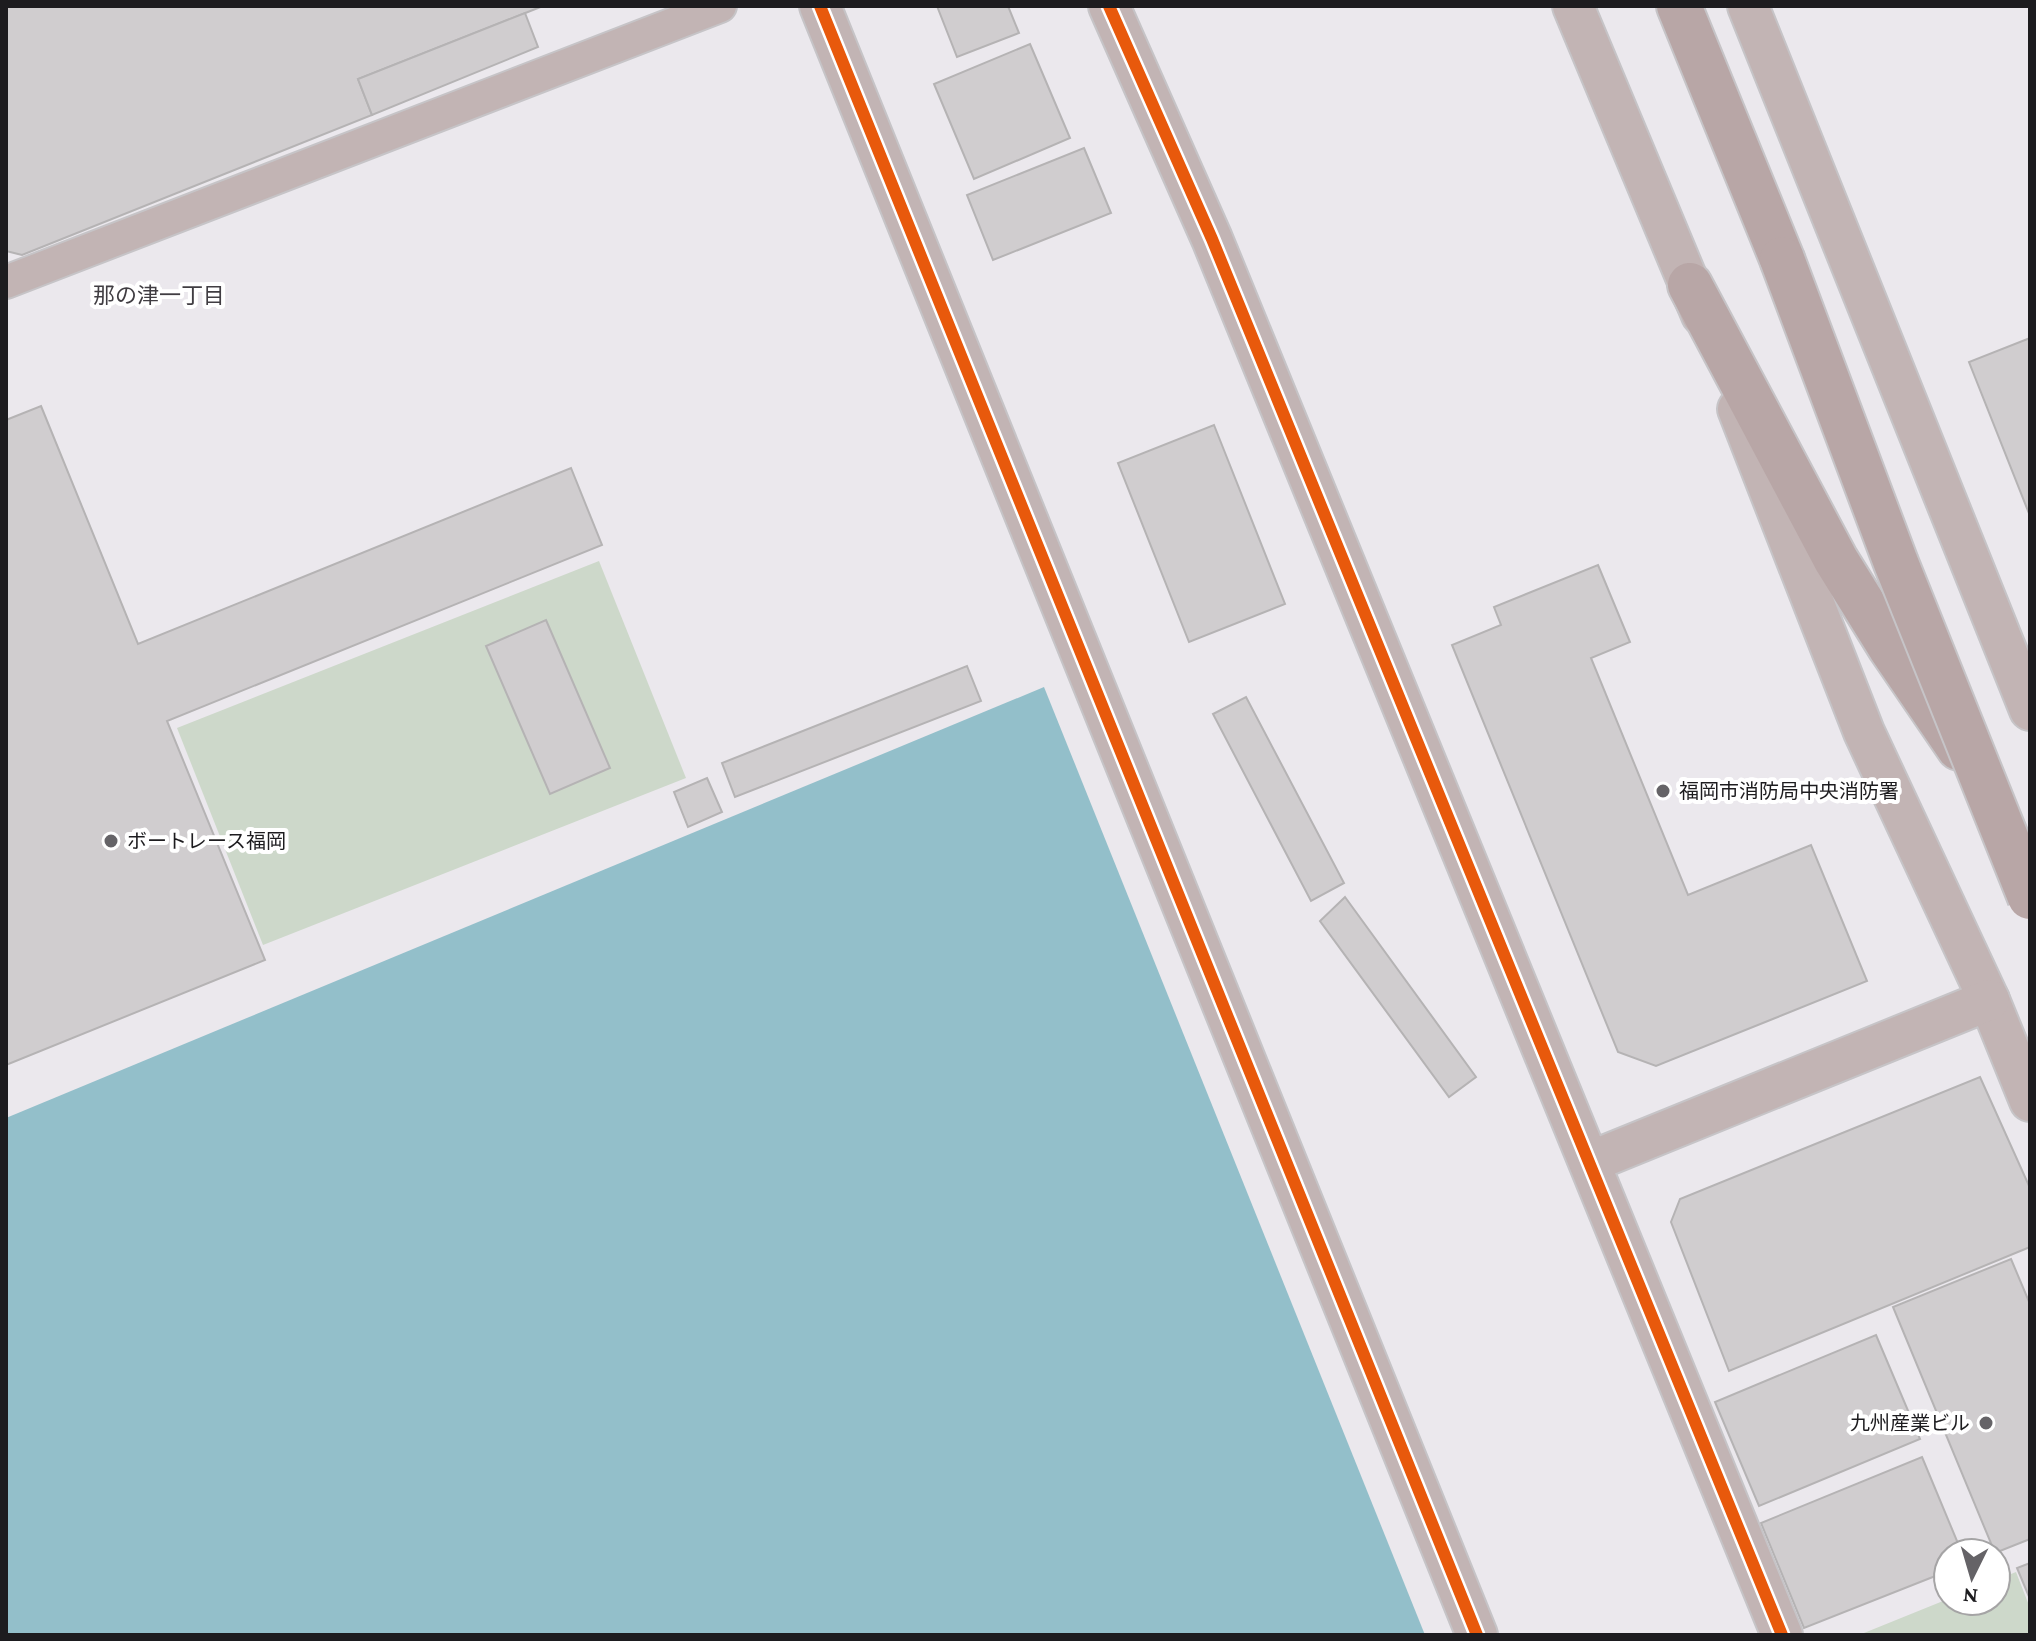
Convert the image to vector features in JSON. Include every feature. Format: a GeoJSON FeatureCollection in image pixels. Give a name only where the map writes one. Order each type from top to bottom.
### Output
{"type":"FeatureCollection","features":[{"type":"Feature","properties":{"kind":"highway"},"geometry":{"type":"LineString","coordinates":[[1679,6],[1782,259],[1896,563],[2030,897]]}},
{"type":"Feature","properties":{"kind":"highway"},"geometry":{"type":"LineString","coordinates":[[1690,285],[1836,560],[2008,824],[2030,880]]}},
{"type":"Feature","properties":{"kind":"street"},"geometry":{"type":"LineString","coordinates":[[6,282],[720,6]]}},
{"type":"Feature","properties":{"kind":"street"},"geometry":{"type":"LineString","coordinates":[[820,6],[1477,1635]]}},
{"type":"Feature","properties":{"kind":"street"},"geometry":{"type":"LineString","coordinates":[[1109,6],[1212,239],[1782,1635]]}},
{"type":"Feature","properties":{"kind":"street"},"geometry":{"type":"LineString","coordinates":[[1573,6],[1690,285],[1864,732],[1989,1000],[2030,1101]]}},
{"type":"Feature","properties":{"kind":"street"},"geometry":{"type":"LineString","coordinates":[[1748,6],[2030,710]]}},
{"type":"Feature","properties":{"kind":"street"},"geometry":{"type":"LineString","coordinates":[[1590,1162],[1989,1000]]}},
{"type":"Feature","properties":{"kind":"green space"},"geometry":{"type":"Polygon","coordinates":[[[599,561],[686,778],[263,945],[177,728],[599,561]]]}},
{"type":"Feature","properties":{"kind":"green space"},"geometry":{"type":"Polygon","coordinates":[[[2016,1572],[2030,1608],[2030,1635],[1859,1635],[1932,1605],[1932,1617],[2012,1617],[2012,1574],[2016,1572]]]}},
{"type":"Feature","properties":{"kind":"water"},"geometry":{"type":"Polygon","coordinates":[[[1044,687],[1425,1635],[6,1635],[6,1118],[1044,687]]]}},
{"type":"Feature","properties":{"kind":"building"},"geometry":{"type":"Polygon","coordinates":[[[6,6],[543,6],[358,79],[372,115],[22,255],[6,251],[6,6]]]}},
{"type":"Feature","properties":{"kind":"building"},"geometry":{"type":"Polygon","coordinates":[[[937,6],[1008,6],[1019,33],[957,57],[937,6]]]}},
{"type":"Feature","properties":{"kind":"building"},"geometry":{"type":"Polygon","coordinates":[[[525,13],[538,47],[372,115],[358,79],[525,13]]]}},
{"type":"Feature","properties":{"kind":"building"},"geometry":{"type":"Polygon","coordinates":[[[1030,44],[1070,138],[974,179],[934,84],[1030,44]]]}},
{"type":"Feature","properties":{"kind":"building"},"geometry":{"type":"Polygon","coordinates":[[[1084,148],[1111,213],[993,260],[967,195],[1084,148]]]}},
{"type":"Feature","properties":{"kind":"building"},"geometry":{"type":"Polygon","coordinates":[[[2030,338],[2030,516],[1969,362],[2030,338]]]}},
{"type":"Feature","properties":{"kind":"building","name":"ボートレース福岡"},"geometry":{"type":"Polygon","coordinates":[[[41,406],[138,644],[571,468],[602,545],[167,721],[265,960],[6,1065],[6,420],[41,406]]]}},
{"type":"Feature","properties":{"kind":"building"},"geometry":{"type":"Polygon","coordinates":[[[1214,425],[1285,604],[1189,642],[1118,463],[1214,425]]]}},
{"type":"Feature","properties":{"kind":"building"},"geometry":{"type":"Polygon","coordinates":[[[1598,565],[1630,642],[1591,658],[1688,895],[1811,845],[1867,981],[1656,1066],[1618,1052],[1452,645],[1501,625],[1494,607],[1598,565]]]}},
{"type":"Feature","properties":{"kind":"building"},"geometry":{"type":"Polygon","coordinates":[[[546,620],[610,768],[550,794],[486,646],[546,620]]]}},
{"type":"Feature","properties":{"kind":"building"},"geometry":{"type":"Polygon","coordinates":[[[967,666],[981,701],[735,797],[722,763],[967,666]]]}},
{"type":"Feature","properties":{"kind":"building"},"geometry":{"type":"Polygon","coordinates":[[[1246,697],[1344,883],[1311,901],[1213,714],[1246,697]]]}},
{"type":"Feature","properties":{"kind":"building"},"geometry":{"type":"Polygon","coordinates":[[[707,778],[722,812],[688,827],[674,792],[707,778]]]}},
{"type":"Feature","properties":{"kind":"building"},"geometry":{"type":"Polygon","coordinates":[[[1345,897],[1476,1077],[1449,1097],[1320,921],[1345,897]]]}},
{"type":"Feature","properties":{"kind":"building"},"geometry":{"type":"Polygon","coordinates":[[[1980,1077],[2030,1188],[2030,1247],[1729,1371],[1671,1222],[1680,1199],[1980,1077]]]}},
{"type":"Feature","properties":{"kind":"building","name":"九州産業ビル"},"geometry":{"type":"Polygon","coordinates":[[[2011,1259],[2030,1304],[2030,1539],[2012,1546],[2012,1537],[1988,1537],[1893,1307],[2011,1259]]]}},
{"type":"Feature","properties":{"kind":"building"},"geometry":{"type":"Polygon","coordinates":[[[1876,1335],[1920,1439],[1759,1506],[1715,1402],[1876,1335]]]}},
{"type":"Feature","properties":{"kind":"building"},"geometry":{"type":"Polygon","coordinates":[[[1922,1457],[1955,1537],[1932,1537],[1932,1577],[1804,1628],[1761,1523],[1922,1457]]]}},
{"type":"Feature","properties":{"kind":"building"},"geometry":{"type":"Polygon","coordinates":[[[2030,1563],[2030,1599],[2017,1568],[2030,1563]]]}},
{"type":"Feature","properties":{"kind":"cycle path"},"geometry":{"type":"LineString","coordinates":[[820,6],[1477,1635]]}},
{"type":"Feature","properties":{"kind":"cycle path"},"geometry":{"type":"LineString","coordinates":[[1109,6],[1212,239],[1782,1635]]}},
{"type":"Feature","properties":{"kind":"place","name":"福岡市消防局中央消防署"},"geometry":{"type":"Point","coordinates":[1663,791]}},
{"type":"Feature","properties":{"kind":"place","name":"ボートレース福岡"},"geometry":{"type":"Point","coordinates":[111,841]}},
{"type":"Feature","properties":{"kind":"place","name":"九州産業ビル"},"geometry":{"type":"Point","coordinates":[1986,1423]}},
{"type":"Feature","properties":{"kind":"district","name":"那の津一丁目"},"geometry":{"type":"Point","coordinates":[159,295]}}]}
